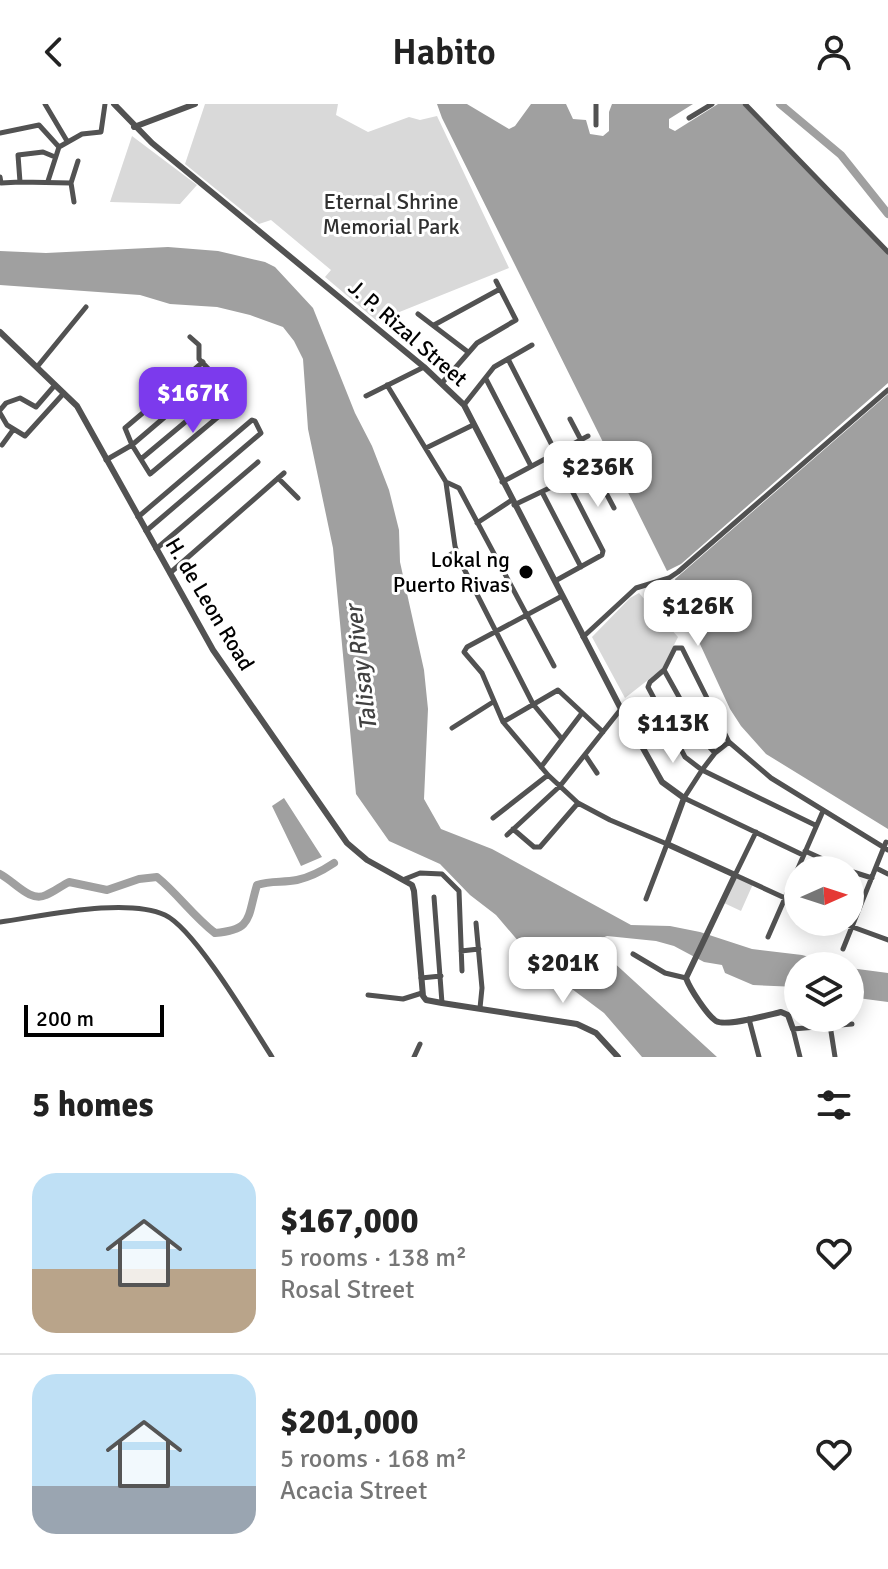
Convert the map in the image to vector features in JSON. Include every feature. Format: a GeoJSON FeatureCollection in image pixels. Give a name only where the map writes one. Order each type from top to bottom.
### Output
{"type":"FeatureCollection","features":[{"type":"Feature","properties":{"kind":"street"},"geometry":{"type":"LineString","coordinates":[[45,104],[67,141]]}},
{"type":"Feature","properties":{"kind":"street"},"geometry":{"type":"LineString","coordinates":[[48,181],[59,147],[82,134],[101,132],[105,104]]}},
{"type":"Feature","properties":{"kind":"street","name":"J. P. Rizal Street"},"geometry":{"type":"LineString","coordinates":[[114,104],[134,127],[424,367],[464,405],[621,709],[662,782],[684,798]]}},
{"type":"Feature","properties":{"kind":"street"},"geometry":{"type":"LineString","coordinates":[[134,127],[195,104]]}},
{"type":"Feature","properties":{"kind":"street"},"geometry":{"type":"LineString","coordinates":[[596,104],[596,125]]}},
{"type":"Feature","properties":{"kind":"street"},"geometry":{"type":"LineString","coordinates":[[689,118],[712,104]]}},
{"type":"Feature","properties":{"kind":"street"},"geometry":{"type":"LineString","coordinates":[[745,104],[888,252]]}},
{"type":"Feature","properties":{"kind":"street"},"geometry":{"type":"LineString","coordinates":[[0,133],[39,125],[59,147]]}},
{"type":"Feature","properties":{"kind":"street"},"geometry":{"type":"LineString","coordinates":[[20,182],[16,156],[43,152],[55,157]]}},
{"type":"Feature","properties":{"kind":"street"},"geometry":{"type":"LineString","coordinates":[[74,202],[71,183],[78,161]]}},
{"type":"Feature","properties":{"kind":"street"},"geometry":{"type":"LineString","coordinates":[[0,181],[71,183]]}},
{"type":"Feature","properties":{"kind":"street"},"geometry":{"type":"LineString","coordinates":[[442,383],[468,352],[489,335],[515,322],[496,281]]}},
{"type":"Feature","properties":{"kind":"street"},"geometry":{"type":"LineString","coordinates":[[434,325],[500,289]]}},
{"type":"Feature","properties":{"kind":"street"},"geometry":{"type":"LineString","coordinates":[[37,367],[86,307]]}},
{"type":"Feature","properties":{"kind":"street"},"geometry":{"type":"LineString","coordinates":[[418,314],[468,352]]}},
{"type":"Feature","properties":{"kind":"street","name":"H. de Leon Road"},"geometry":{"type":"LineString","coordinates":[[0,332],[77,406],[213,650],[347,843],[367,860],[405,879]]}},
{"type":"Feature","properties":{"kind":"street"},"geometry":{"type":"LineString","coordinates":[[190,337],[199,345],[198,358],[203,362],[226,388],[240,398],[151,474],[125,428],[203,362]]}},
{"type":"Feature","properties":{"kind":"street"},"geometry":{"type":"LineString","coordinates":[[464,405],[494,367],[532,345]]}},
{"type":"Feature","properties":{"kind":"street"},"geometry":{"type":"LineString","coordinates":[[508,359],[556,453]]}},
{"type":"Feature","properties":{"kind":"street"},"geometry":{"type":"LineString","coordinates":[[366,396],[424,367]]}},
{"type":"Feature","properties":{"kind":"street"},"geometry":{"type":"LineString","coordinates":[[106,460],[132,445],[214,375]]}},
{"type":"Feature","properties":{"kind":"street"},"geometry":{"type":"LineString","coordinates":[[486,379],[531,466]]}},
{"type":"Feature","properties":{"kind":"street"},"geometry":{"type":"LineString","coordinates":[[36,407],[55,385]]}},
{"type":"Feature","properties":{"kind":"street"},"geometry":{"type":"LineString","coordinates":[[387,385],[446,482],[456,551],[533,704],[562,739]]}},
{"type":"Feature","properties":{"kind":"street"},"geometry":{"type":"LineString","coordinates":[[141,459],[226,388]]}},
{"type":"Feature","properties":{"kind":"street"},"geometry":{"type":"LineString","coordinates":[[583,637],[636,588],[669,578],[678,572],[888,390]]}},
{"type":"Feature","properties":{"kind":"street"},"geometry":{"type":"LineString","coordinates":[[45,415],[22,398],[6,403],[0,411],[13,430],[25,436],[45,415],[64,393]]}},
{"type":"Feature","properties":{"kind":"street"},"geometry":{"type":"LineString","coordinates":[[570,419],[581,440]]}},
{"type":"Feature","properties":{"kind":"street"},"geometry":{"type":"LineString","coordinates":[[138,517],[252,420],[258,425],[261,433],[146,531]]}},
{"type":"Feature","properties":{"kind":"street"},"geometry":{"type":"LineString","coordinates":[[426,448],[473,425]]}},
{"type":"Feature","properties":{"kind":"street"},"geometry":{"type":"LineString","coordinates":[[2,445],[13,430]]}},
{"type":"Feature","properties":{"kind":"street"},"geometry":{"type":"LineString","coordinates":[[502,482],[588,436]]}},
{"type":"Feature","properties":{"kind":"street"},"geometry":{"type":"LineString","coordinates":[[156,549],[258,462]]}},
{"type":"Feature","properties":{"kind":"street"},"geometry":{"type":"LineString","coordinates":[[477,523],[566,479],[592,471],[614,508]]}},
{"type":"Feature","properties":{"kind":"street"},"geometry":{"type":"LineString","coordinates":[[170,573],[284,473]]}},
{"type":"Feature","properties":{"kind":"street"},"geometry":{"type":"LineString","coordinates":[[278,478],[298,498]]}},
{"type":"Feature","properties":{"kind":"street"},"geometry":{"type":"LineString","coordinates":[[555,581],[602,555],[603,551],[566,479]]}},
{"type":"Feature","properties":{"kind":"street"},"geometry":{"type":"LineString","coordinates":[[446,482],[459,488],[554,666]]}},
{"type":"Feature","properties":{"kind":"street"},"geometry":{"type":"LineString","coordinates":[[542,492],[581,567]]}},
{"type":"Feature","properties":{"kind":"street"},"geometry":{"type":"LineString","coordinates":[[445,558],[456,551]]}},
{"type":"Feature","properties":{"kind":"street"},"geometry":{"type":"LineString","coordinates":[[562,596],[496,630],[467,647],[464,652],[482,673],[503,722],[548,775],[578,803],[784,898],[768,937]]}},
{"type":"Feature","properties":{"kind":"street"},"geometry":{"type":"LineString","coordinates":[[815,825],[702,770],[685,757],[650,691],[650,682],[664,670],[675,648],[682,648],[729,742],[752,764],[823,811],[886,847],[864,898]]}},
{"type":"Feature","properties":{"kind":"street"},"geometry":{"type":"LineString","coordinates":[[664,670],[703,740],[715,753]]}},
{"type":"Feature","properties":{"kind":"street"},"geometry":{"type":"LineString","coordinates":[[503,722],[558,690],[603,732]]}},
{"type":"Feature","properties":{"kind":"street"},"geometry":{"type":"LineString","coordinates":[[452,728],[493,702]]}},
{"type":"Feature","properties":{"kind":"street"},"geometry":{"type":"LineString","coordinates":[[507,835],[560,786],[621,709]]}},
{"type":"Feature","properties":{"kind":"street"},"geometry":{"type":"LineString","coordinates":[[541,767],[582,713]]}},
{"type":"Feature","properties":{"kind":"street"},"geometry":{"type":"LineString","coordinates":[[646,899],[684,798],[715,753],[729,742]]}},
{"type":"Feature","properties":{"kind":"street"},"geometry":{"type":"LineString","coordinates":[[585,755],[597,773]]}},
{"type":"Feature","properties":{"kind":"street"},"geometry":{"type":"LineString","coordinates":[[493,818],[548,775]]}},
{"type":"Feature","properties":{"kind":"street"},"geometry":{"type":"LineString","coordinates":[[684,798],[812,856]]}},
{"type":"Feature","properties":{"kind":"street"},"geometry":{"type":"LineString","coordinates":[[513,829],[534,847],[540,847],[578,803]]}},
{"type":"Feature","properties":{"kind":"street"},"geometry":{"type":"LineString","coordinates":[[803,856],[823,811]]}},
{"type":"Feature","properties":{"kind":"street"},"geometry":{"type":"LineString","coordinates":[[756,832],[686,978],[716,1021],[726,1023],[784,1013]]}},
{"type":"Feature","properties":{"kind":"street"},"geometry":{"type":"LineString","coordinates":[[876,868],[888,874]]}},
{"type":"Feature","properties":{"kind":"street"},"geometry":{"type":"LineString","coordinates":[[462,971],[459,891],[442,874],[420,873],[405,879],[414,891],[420,978],[426,1000],[577,1024],[596,1033],[618,1057]]}},
{"type":"Feature","properties":{"kind":"street"},"geometry":{"type":"LineString","coordinates":[[864,875],[872,878]]}},
{"type":"Feature","properties":{"kind":"street"},"geometry":{"type":"LineString","coordinates":[[434,897],[442,1003]]}},
{"type":"Feature","properties":{"kind":"street"},"geometry":{"type":"LineString","coordinates":[[0,922],[125,907],[167,916],[199,948],[272,1057]]}},
{"type":"Feature","properties":{"kind":"street"},"geometry":{"type":"LineString","coordinates":[[476,923],[482,988],[480,1008]]}},
{"type":"Feature","properties":{"kind":"street"},"geometry":{"type":"LineString","coordinates":[[864,932],[888,940]]}},
{"type":"Feature","properties":{"kind":"street"},"geometry":{"type":"LineString","coordinates":[[843,949],[849,936]]}},
{"type":"Feature","properties":{"kind":"street"},"geometry":{"type":"LineString","coordinates":[[461,951],[479,949]]}},
{"type":"Feature","properties":{"kind":"street"},"geometry":{"type":"LineString","coordinates":[[633,954],[665,973],[686,978]]}},
{"type":"Feature","properties":{"kind":"street"},"geometry":{"type":"LineString","coordinates":[[420,978],[441,976]]}},
{"type":"Feature","properties":{"kind":"street"},"geometry":{"type":"LineString","coordinates":[[368,995],[403,999],[422,993]]}},
{"type":"Feature","properties":{"kind":"street"},"geometry":{"type":"LineString","coordinates":[[749,1018],[759,1057]]}},
{"type":"Feature","properties":{"kind":"street"},"geometry":{"type":"LineString","coordinates":[[794,1032],[800,1057]]}},
{"type":"Feature","properties":{"kind":"street"},"geometry":{"type":"LineString","coordinates":[[831,1032],[835,1057]]}},
{"type":"Feature","properties":{"kind":"street"},"geometry":{"type":"LineString","coordinates":[[414,1057],[420,1044]]}},
{"type":"Feature","properties":{"kind":"green space","name":"Eternal Shrine Memorial Park"},"geometry":{"type":"Polygon","coordinates":[[[205,104],[338,104],[336,115],[368,132],[409,117],[420,120],[437,116],[509,268],[377,321],[325,277],[331,270],[271,220],[259,224],[185,164],[205,104]]]}},
{"type":"Feature","properties":{"kind":"green space"},"geometry":{"type":"Polygon","coordinates":[[[132,136],[197,185],[180,204],[110,202],[132,136]]]}},
{"type":"Feature","properties":{"kind":"green space"},"geometry":{"type":"Polygon","coordinates":[[[639,593],[678,637],[662,669],[625,698],[592,637],[630,598],[639,593]]]}},
{"type":"Feature","properties":{"kind":"green space"},"geometry":{"type":"Polygon","coordinates":[[[736,876],[753,884],[741,911],[724,903],[736,876]]]}},
{"type":"Feature","properties":{"kind":"water"},"geometry":{"type":"Polygon","coordinates":[[[437,104],[467,104],[509,129],[515,126],[531,104],[566,104],[573,119],[586,120],[590,134],[603,136],[609,131],[612,104],[693,104],[669,119],[669,128],[675,131],[718,104],[742,104],[888,253],[888,383],[681,564],[667,571],[437,104]]]}},
{"type":"Feature","properties":{"kind":"water","name":"Talisay River"},"geometry":{"type":"Polygon","coordinates":[[[168,247],[218,251],[275,267],[313,308],[355,413],[372,446],[389,490],[399,530],[400,562],[424,670],[428,709],[424,799],[441,829],[492,849],[631,925],[670,926],[752,949],[784,953],[784,986],[753,985],[725,973],[722,965],[704,962],[674,946],[656,941],[602,938],[611,960],[717,1057],[642,1057],[604,1013],[536,962],[496,915],[470,895],[440,864],[389,841],[356,794],[333,548],[308,429],[303,359],[283,327],[217,307],[170,304],[140,295],[0,285],[0,251],[46,253],[168,247]]]}},
{"type":"Feature","properties":{"kind":"water"},"geometry":{"type":"Polygon","coordinates":[[[888,394],[888,829],[766,754],[741,726],[730,709],[681,603],[675,579],[888,394]]]}},
{"type":"Feature","properties":{"kind":"water"},"geometry":{"type":"Polygon","coordinates":[[[284,798],[322,857],[301,866],[272,806],[284,798]]]}},
{"type":"Feature","properties":{"kind":"water"},"geometry":{"type":"Polygon","coordinates":[[[864,970],[888,973],[888,1002],[864,999],[864,970]]]}},
{"type":"Feature","properties":{"kind":"waterway"},"geometry":{"type":"LineString","coordinates":[[780,104],[841,155],[888,214]]}},
{"type":"Feature","properties":{"kind":"waterway"},"geometry":{"type":"LineString","coordinates":[[0,874],[28,894],[40,897],[69,882],[107,890],[139,879],[157,877],[215,933],[242,925],[249,914],[257,885],[302,879],[334,863]]}},
{"type":"Feature","properties":{"kind":"place","name":"Lokal ng Puerto Rivas"},"geometry":{"type":"Point","coordinates":[526,572]}}]}
